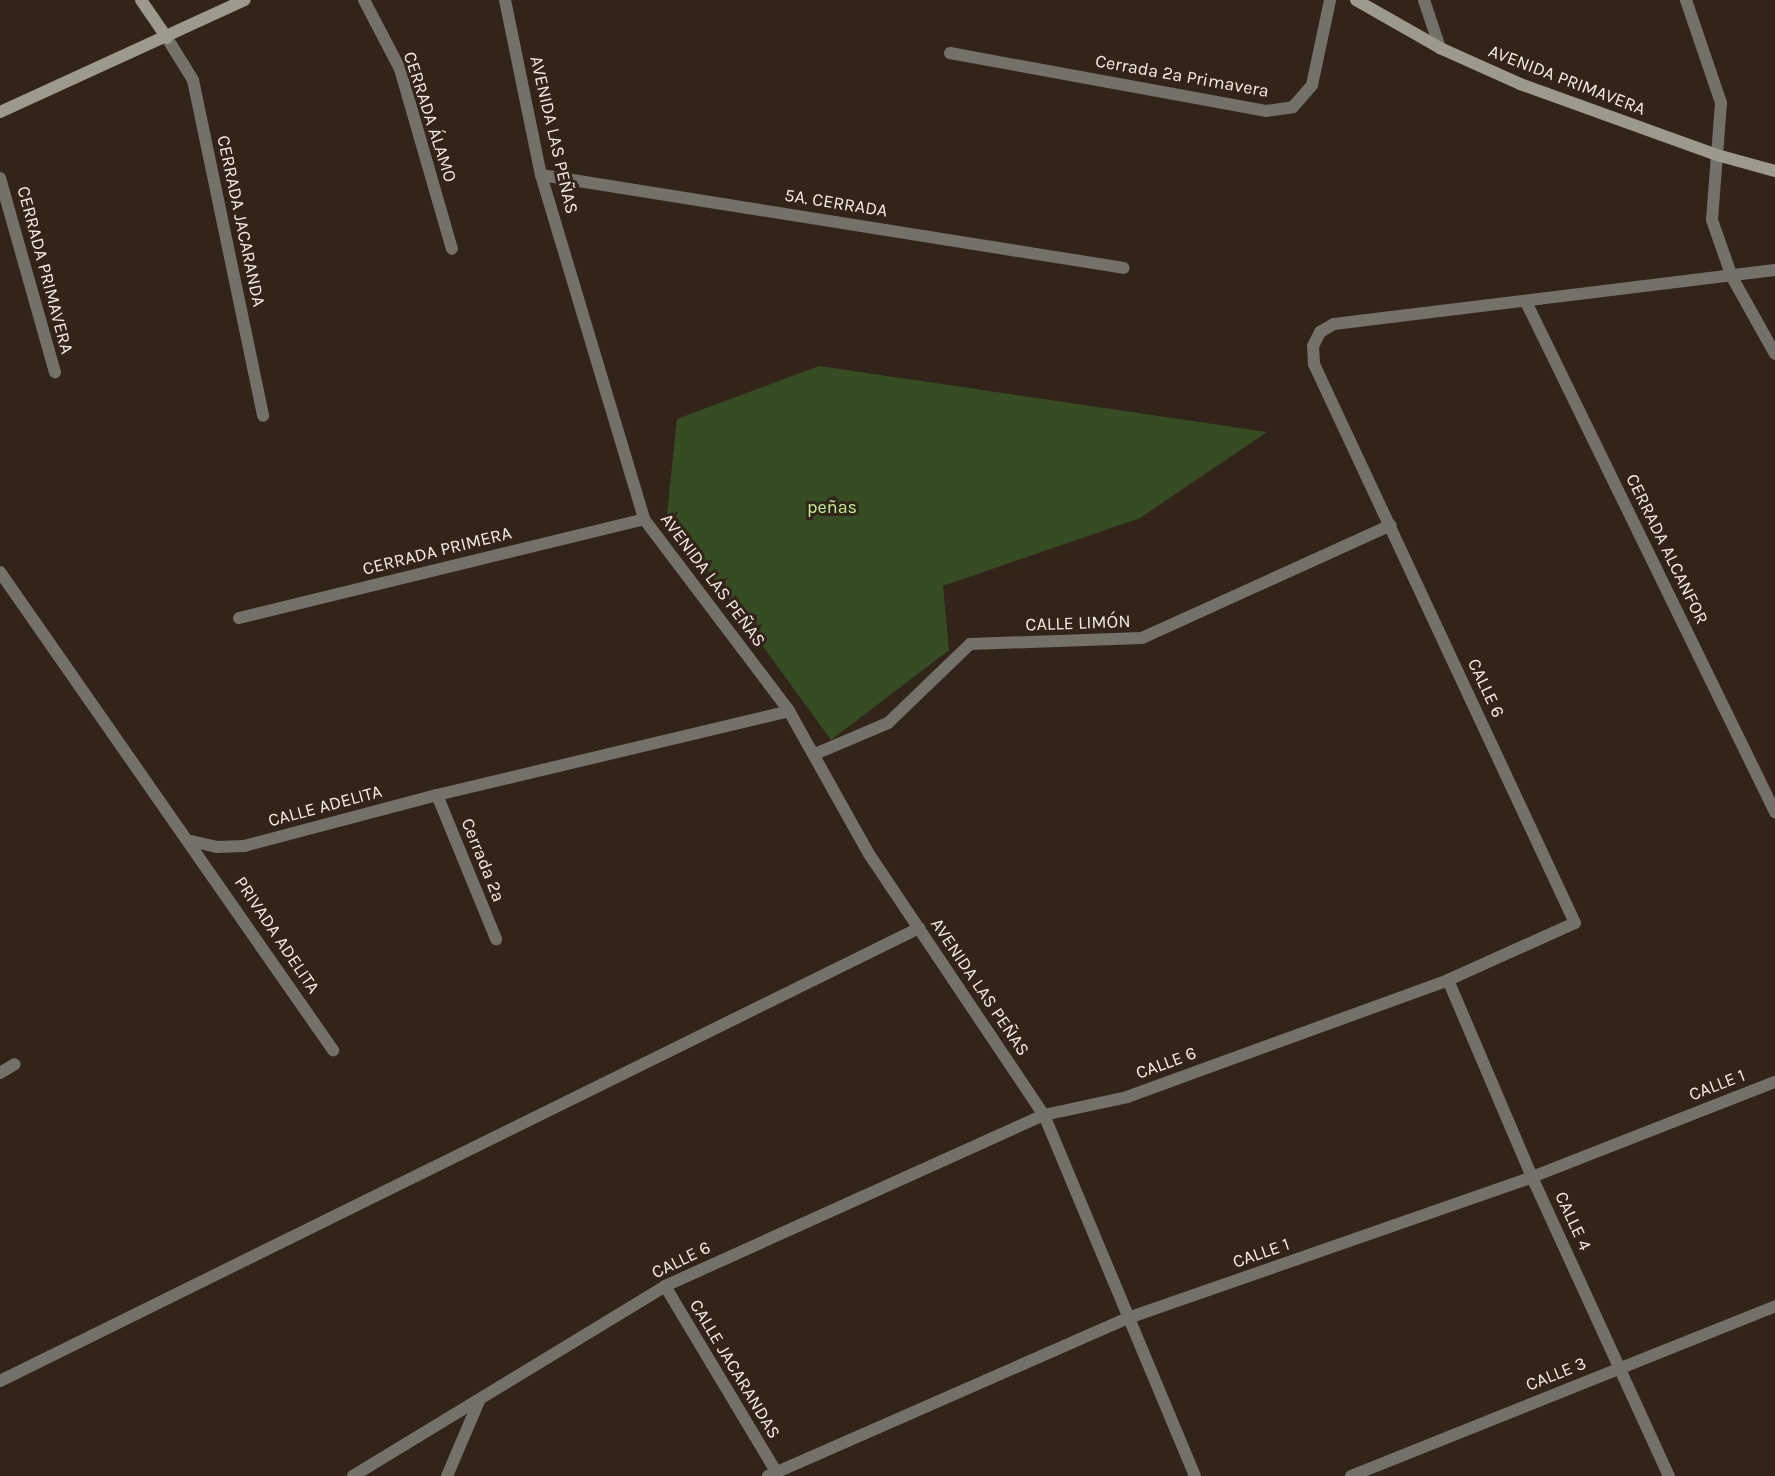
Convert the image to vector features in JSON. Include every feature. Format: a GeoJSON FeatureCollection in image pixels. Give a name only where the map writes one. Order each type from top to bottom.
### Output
{"type":"FeatureCollection","features":[{"type":"Feature","properties":{"kind":"street"},"geometry":{"type":"LineString","coordinates":[[141,0],[167,38]]}},
{"type":"Feature","properties":{"kind":"street"},"geometry":{"type":"LineString","coordinates":[[0,112],[167,38],[245,0]]}},
{"type":"Feature","properties":{"kind":"street","name":"CERRADA ÁLAMO"},"geometry":{"type":"LineString","coordinates":[[364,0],[400,69],[452,249]]}},
{"type":"Feature","properties":{"kind":"street","name":"AVENIDA LAS PEÑAS"},"geometry":{"type":"LineString","coordinates":[[505,0],[541,175],[644,519],[789,711],[869,854],[1044,1115]]}},
{"type":"Feature","properties":{"kind":"street","name":"Cerrada 2ª Primavera"},"geometry":{"type":"LineString","coordinates":[[950,53],[1266,111],[1293,107],[1312,85],[1330,0]]}},
{"type":"Feature","properties":{"kind":"street","name":"AVENIDA PRIMAVERA"},"geometry":{"type":"LineString","coordinates":[[1356,0],[1440,48],[1578,106],[1717,155],[1775,171]]}},
{"type":"Feature","properties":{"kind":"street"},"geometry":{"type":"LineString","coordinates":[[1424,0],[1440,48]]}},
{"type":"Feature","properties":{"kind":"street"},"geometry":{"type":"LineString","coordinates":[[1686,0],[1721,103],[1712,220],[1732,277],[1775,354]]}},
{"type":"Feature","properties":{"kind":"street","name":"CERRADA JACARANDA"},"geometry":{"type":"LineString","coordinates":[[167,38],[193,80],[263,416]]}},
{"type":"Feature","properties":{"kind":"street","name":"5A. CERRADA"},"geometry":{"type":"LineString","coordinates":[[541,175],[1124,268]]}},
{"type":"Feature","properties":{"kind":"street","name":"CERRADA PRIMAVERA"},"geometry":{"type":"LineString","coordinates":[[0,178],[55,372]]}},
{"type":"Feature","properties":{"kind":"street","name":"CALLE 6"},"geometry":{"type":"LineString","coordinates":[[353,1476],[665,1286],[1044,1115],[1127,1097],[1448,980],[1575,923],[1314,364],[1313,346],[1320,332],[1334,324],[1526,303],[1775,270]]}},
{"type":"Feature","properties":{"kind":"street","name":"CERRADA ALCANFOR"},"geometry":{"type":"LineString","coordinates":[[1526,303],[1775,812]]}},
{"type":"Feature","properties":{"kind":"street","name":"CERRADA PRIMERA"},"geometry":{"type":"LineString","coordinates":[[239,618],[644,519]]}},
{"type":"Feature","properties":{"kind":"street","name":"CALLE LIMÓN"},"geometry":{"type":"LineString","coordinates":[[815,754],[888,723],[970,644],[1142,638],[1391,525]]}},
{"type":"Feature","properties":{"kind":"street"},"geometry":{"type":"LineString","coordinates":[[0,572],[191,841]]}},
{"type":"Feature","properties":{"kind":"street","name":"CALLE ADELITA"},"geometry":{"type":"LineString","coordinates":[[191,841],[217,848],[244,846],[437,795],[789,711]]}},
{"type":"Feature","properties":{"kind":"street","name":"Cerrada 2ª"},"geometry":{"type":"LineString","coordinates":[[437,795],[496,939]]}},
{"type":"Feature","properties":{"kind":"street","name":"PRIVADA ADELITA"},"geometry":{"type":"LineString","coordinates":[[191,841],[333,1050]]}},
{"type":"Feature","properties":{"kind":"street"},"geometry":{"type":"LineString","coordinates":[[0,1381],[918,928]]}},
{"type":"Feature","properties":{"kind":"street","name":"CALLE 4"},"geometry":{"type":"LineString","coordinates":[[1448,980],[1532,1177],[1669,1476]]}},
{"type":"Feature","properties":{"kind":"street"},"geometry":{"type":"LineString","coordinates":[[0,1073],[15,1064]]}},
{"type":"Feature","properties":{"kind":"street","name":"CALLE 1"},"geometry":{"type":"LineString","coordinates":[[771,1473],[1128,1318],[1532,1177],[1775,1082]]}},
{"type":"Feature","properties":{"kind":"street"},"geometry":{"type":"LineString","coordinates":[[1044,1115],[1195,1476]]}},
{"type":"Feature","properties":{"kind":"street","name":"CALLE JACARANDAS"},"geometry":{"type":"LineString","coordinates":[[665,1286],[771,1473]]}},
{"type":"Feature","properties":{"kind":"street","name":"CALLE 3"},"geometry":{"type":"LineString","coordinates":[[1351,1476],[1775,1306]]}},
{"type":"Feature","properties":{"kind":"street"},"geometry":{"type":"LineString","coordinates":[[447,1476],[479,1401]]}},
{"type":"Feature","properties":{"kind":"green space","name":"peñas"},"geometry":{"type":"Polygon","coordinates":[[[819,366],[1267,432],[1140,518],[943,586],[949,650],[831,740],[667,514],[677,419],[819,366]]]}}]}
